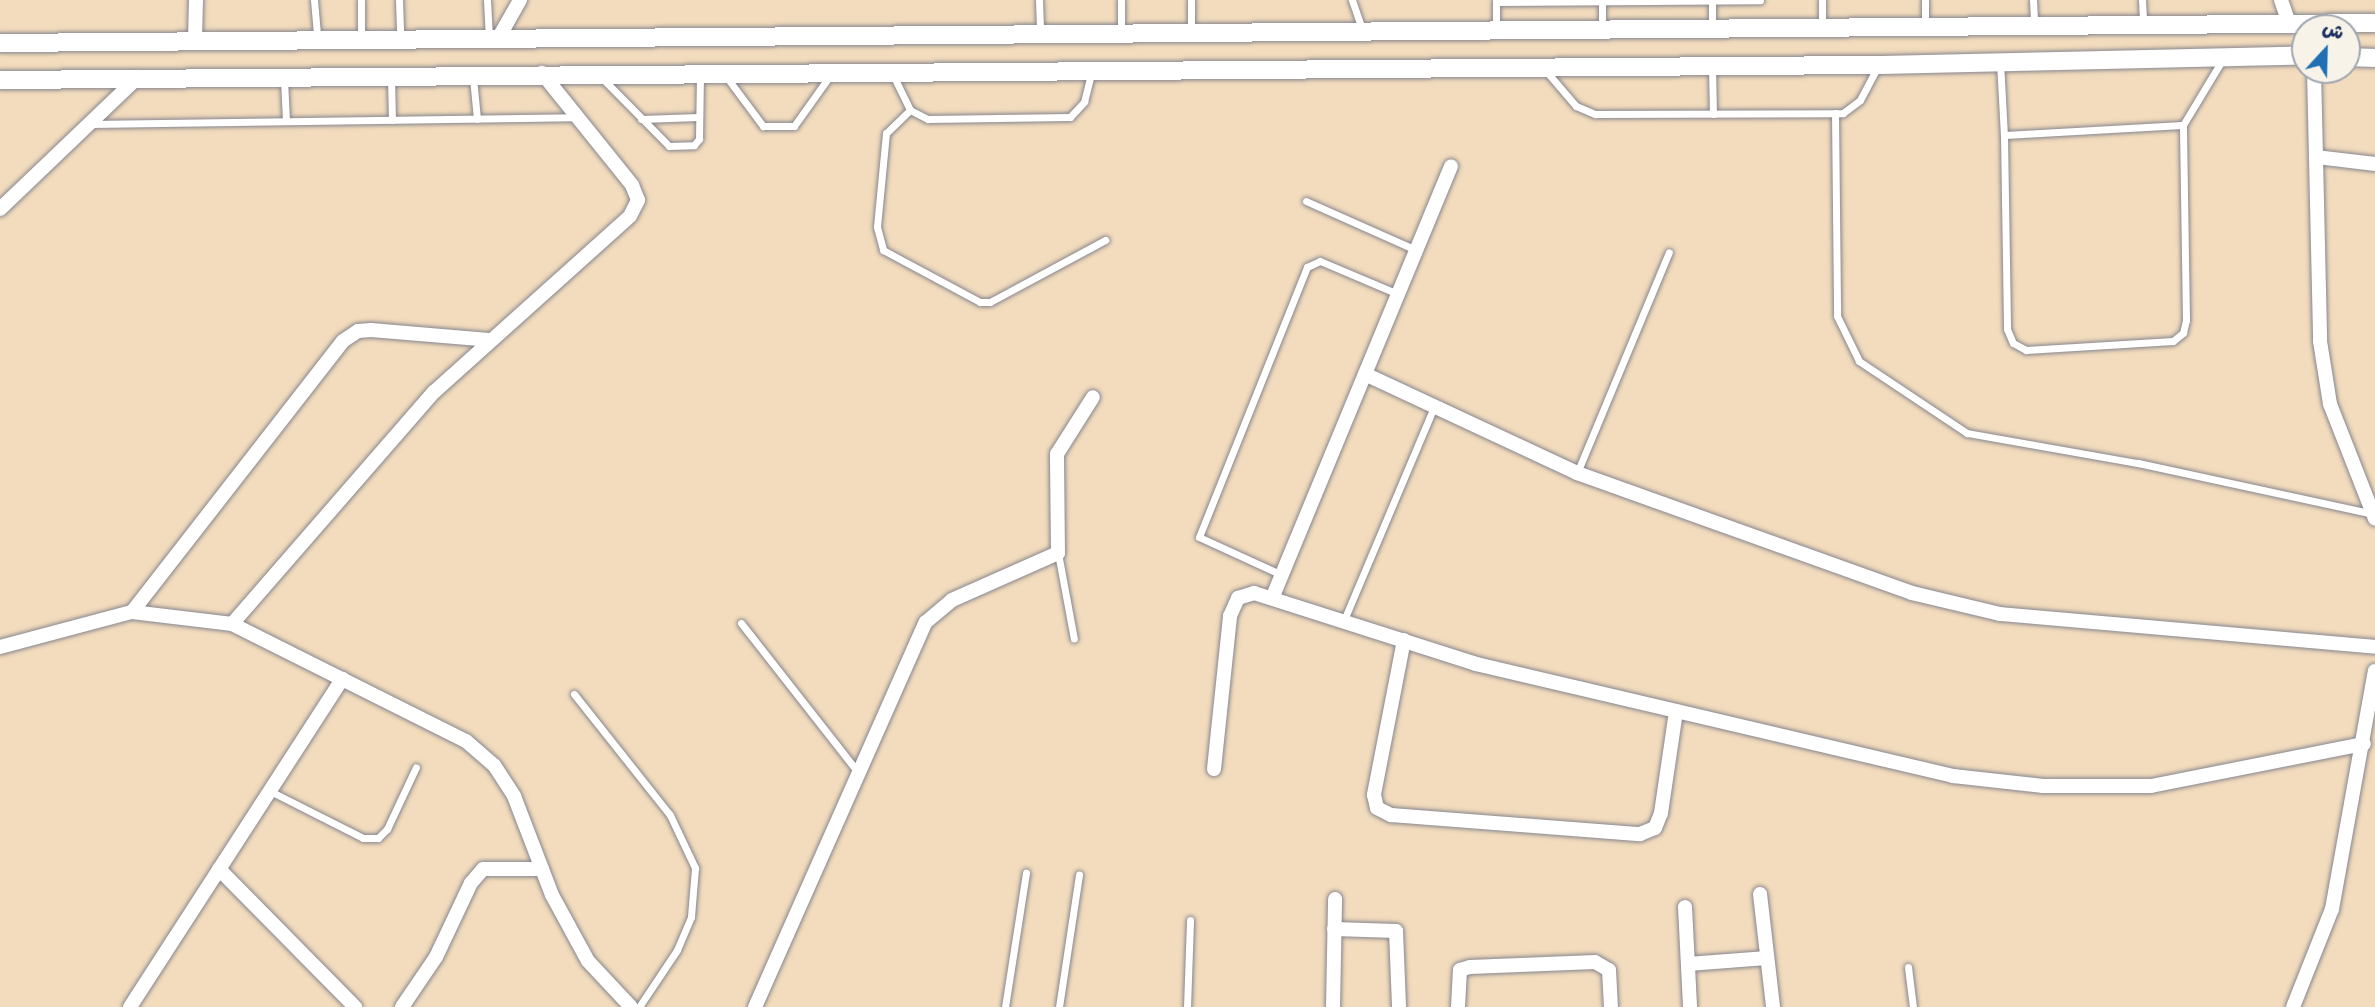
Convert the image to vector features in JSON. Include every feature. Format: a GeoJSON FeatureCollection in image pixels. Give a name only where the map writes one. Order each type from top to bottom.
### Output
{"type":"FeatureCollection","features":[{"type":"Feature","properties":{"kind":"street"},"geometry":{"type":"LineString","coordinates":[[195,40],[196,0]]}},
{"type":"Feature","properties":{"kind":"street"},"geometry":{"type":"LineString","coordinates":[[494,37],[520,0]]}},
{"type":"Feature","properties":{"kind":"street"},"geometry":{"type":"LineString","coordinates":[[2281,0],[2288,20]]}},
{"type":"Feature","properties":{"kind":"street"},"geometry":{"type":"LineString","coordinates":[[0,43],[317,38],[1822,29],[2034,22],[2288,20],[2375,23]]}},
{"type":"Feature","properties":{"kind":"street"},"geometry":{"type":"LineString","coordinates":[[0,80],[597,72],[1879,65],[2291,55]]}},
{"type":"Feature","properties":{"kind":"street"},"geometry":{"type":"LineString","coordinates":[[232,624],[434,392],[630,216],[638,200],[632,185],[542,73]]}},
{"type":"Feature","properties":{"kind":"street"},"geometry":{"type":"LineString","coordinates":[[0,209],[138,77]]}},
{"type":"Feature","properties":{"kind":"street"},"geometry":{"type":"LineString","coordinates":[[2314,84],[2320,341],[2330,404],[2374,517]]}},
{"type":"Feature","properties":{"kind":"street"},"geometry":{"type":"LineString","coordinates":[[2316,156],[2375,164]]}},
{"type":"Feature","properties":{"kind":"street"},"geometry":{"type":"LineString","coordinates":[[1273,596],[1451,166]]}},
{"type":"Feature","properties":{"kind":"street"},"geometry":{"type":"LineString","coordinates":[[132,612],[343,341],[358,331],[371,330],[489,340]]}},
{"type":"Feature","properties":{"kind":"street"},"geometry":{"type":"LineString","coordinates":[[1365,374],[1577,473],[1912,593],[2000,614],[2375,647]]}},
{"type":"Feature","properties":{"kind":"street"},"geometry":{"type":"LineString","coordinates":[[755,1007],[926,622],[952,600],[1058,554],[1057,454],[1093,397]]}},
{"type":"Feature","properties":{"kind":"street"},"geometry":{"type":"LineString","coordinates":[[1214,769],[1230,616],[1238,598],[1254,593],[1273,596],[1476,664],[1953,776],[2043,786],[2151,786],[2367,754]]}},
{"type":"Feature","properties":{"kind":"street"},"geometry":{"type":"LineString","coordinates":[[0,648],[132,612],[232,624],[466,741],[494,765],[514,796],[542,869],[588,961],[631,1007]]}},
{"type":"Feature","properties":{"kind":"street"},"geometry":{"type":"LineString","coordinates":[[1404,640],[1374,795],[1377,808],[1391,815],[1640,834],[1656,828],[1661,813],[1676,711]]}},
{"type":"Feature","properties":{"kind":"street"},"geometry":{"type":"LineString","coordinates":[[2293,1007],[2332,909],[2367,754],[2375,671]]}},
{"type":"Feature","properties":{"kind":"street"},"geometry":{"type":"LineString","coordinates":[[130,1007],[342,678]]}},
{"type":"Feature","properties":{"kind":"street"},"geometry":{"type":"LineString","coordinates":[[219,869],[355,1007]]}},
{"type":"Feature","properties":{"kind":"street"},"geometry":{"type":"LineString","coordinates":[[402,1007],[436,957],[471,883],[483,869],[542,869]]}},
{"type":"Feature","properties":{"kind":"street"},"geometry":{"type":"LineString","coordinates":[[1760,894],[1773,1007]]}},
{"type":"Feature","properties":{"kind":"street"},"geometry":{"type":"LineString","coordinates":[[1333,1007],[1335,899]]}},
{"type":"Feature","properties":{"kind":"street"},"geometry":{"type":"LineString","coordinates":[[1685,907],[1690,1007]]}},
{"type":"Feature","properties":{"kind":"street"},"geometry":{"type":"LineString","coordinates":[[1334,929],[1396,931],[1399,1007]]}},
{"type":"Feature","properties":{"kind":"street"},"geometry":{"type":"LineString","coordinates":[[1688,964],[1767,958]]}},
{"type":"Feature","properties":{"kind":"street"},"geometry":{"type":"LineString","coordinates":[[1458,1007],[1460,970],[1595,962],[1609,970],[1611,1007]]}},
{"type":"Feature","properties":{"kind":"lane"},"geometry":{"type":"LineString","coordinates":[[314,0],[317,38]]}},
{"type":"Feature","properties":{"kind":"lane"},"geometry":{"type":"LineString","coordinates":[[361,0],[361,38]]}},
{"type":"Feature","properties":{"kind":"lane"},"geometry":{"type":"LineString","coordinates":[[399,0],[400,38]]}},
{"type":"Feature","properties":{"kind":"lane"},"geometry":{"type":"LineString","coordinates":[[487,0],[494,37]]}},
{"type":"Feature","properties":{"kind":"lane"},"geometry":{"type":"LineString","coordinates":[[1039,0],[1040,35]]}},
{"type":"Feature","properties":{"kind":"lane"},"geometry":{"type":"LineString","coordinates":[[1121,0],[1121,35]]}},
{"type":"Feature","properties":{"kind":"lane"},"geometry":{"type":"LineString","coordinates":[[1191,0],[1191,34]]}},
{"type":"Feature","properties":{"kind":"lane"},"geometry":{"type":"LineString","coordinates":[[1352,0],[1362,33]]}},
{"type":"Feature","properties":{"kind":"lane"},"geometry":{"type":"LineString","coordinates":[[1712,0],[1712,30]]}},
{"type":"Feature","properties":{"kind":"lane"},"geometry":{"type":"LineString","coordinates":[[1496,32],[1496,1],[1759,0]]}},
{"type":"Feature","properties":{"kind":"lane"},"geometry":{"type":"LineString","coordinates":[[1822,0],[1822,29]]}},
{"type":"Feature","properties":{"kind":"lane"},"geometry":{"type":"LineString","coordinates":[[1925,0],[1925,27]]}},
{"type":"Feature","properties":{"kind":"lane"},"geometry":{"type":"LineString","coordinates":[[2033,0],[2034,22]]}},
{"type":"Feature","properties":{"kind":"lane"},"geometry":{"type":"LineString","coordinates":[[2142,0],[2143,22]]}},
{"type":"Feature","properties":{"kind":"lane"},"geometry":{"type":"LineString","coordinates":[[1602,1],[1602,30]]}},
{"type":"Feature","properties":{"kind":"lane"},"geometry":{"type":"LineString","coordinates":[[2000,61],[2007,329],[2013,343],[2026,350],[2173,341],[2183,333],[2186,320],[2183,125],[2225,55]]}},
{"type":"Feature","properties":{"kind":"lane"},"geometry":{"type":"LineString","coordinates":[[1543,68],[1586,112],[1835,113],[1853,108],[1879,65]]}},
{"type":"Feature","properties":{"kind":"lane"},"geometry":{"type":"LineString","coordinates":[[1712,66],[1713,114]]}},
{"type":"Feature","properties":{"kind":"lane"},"geometry":{"type":"LineString","coordinates":[[723,71],[757,122],[794,126],[833,71]]}},
{"type":"Feature","properties":{"kind":"lane"},"geometry":{"type":"LineString","coordinates":[[892,71],[909,110],[928,118],[1070,117],[1084,102],[1092,71]]}},
{"type":"Feature","properties":{"kind":"lane"},"geometry":{"type":"LineString","coordinates":[[597,72],[669,146],[694,145],[699,139],[700,72]]}},
{"type":"Feature","properties":{"kind":"lane"},"geometry":{"type":"LineString","coordinates":[[391,74],[392,120]]}},
{"type":"Feature","properties":{"kind":"lane"},"geometry":{"type":"LineString","coordinates":[[473,74],[477,119]]}},
{"type":"Feature","properties":{"kind":"lane"},"geometry":{"type":"LineString","coordinates":[[284,75],[286,121]]}},
{"type":"Feature","properties":{"kind":"lane"},"geometry":{"type":"LineString","coordinates":[[909,110],[886,133],[877,228],[883,250],[980,302],[990,302],[1105,240]]}},
{"type":"Feature","properties":{"kind":"lane"},"geometry":{"type":"LineString","coordinates":[[1835,113],[1836,316],[1859,360],[1966,433],[2137,463],[2374,517]]}},
{"type":"Feature","properties":{"kind":"lane"},"geometry":{"type":"LineString","coordinates":[[89,124],[578,117]]}},
{"type":"Feature","properties":{"kind":"lane"},"geometry":{"type":"LineString","coordinates":[[641,119],[699,117]]}},
{"type":"Feature","properties":{"kind":"lane"},"geometry":{"type":"LineString","coordinates":[[2004,135],[2183,125]]}},
{"type":"Feature","properties":{"kind":"lane"},"geometry":{"type":"LineString","coordinates":[[1306,201],[1416,250]]}},
{"type":"Feature","properties":{"kind":"lane"},"geometry":{"type":"LineString","coordinates":[[1577,473],[1669,251]]}},
{"type":"Feature","properties":{"kind":"lane"},"geometry":{"type":"LineString","coordinates":[[1282,575],[1199,537],[1307,267],[1320,261],[1398,294]]}},
{"type":"Feature","properties":{"kind":"lane"},"geometry":{"type":"LineString","coordinates":[[1344,620],[1434,407]]}},
{"type":"Feature","properties":{"kind":"lane"},"geometry":{"type":"LineString","coordinates":[[1058,554],[1074,639]]}},
{"type":"Feature","properties":{"kind":"lane"},"geometry":{"type":"LineString","coordinates":[[741,623],[858,772]]}},
{"type":"Feature","properties":{"kind":"lane"},"geometry":{"type":"LineString","coordinates":[[574,694],[670,815],[695,868],[691,917],[677,950],[639,1007]]}},
{"type":"Feature","properties":{"kind":"lane"},"geometry":{"type":"LineString","coordinates":[[270,791],[363,838],[378,838],[387,830],[416,767]]}},
{"type":"Feature","properties":{"kind":"lane"},"geometry":{"type":"LineString","coordinates":[[1005,1007],[1026,873]]}},
{"type":"Feature","properties":{"kind":"lane"},"geometry":{"type":"LineString","coordinates":[[1059,1007],[1079,874]]}},
{"type":"Feature","properties":{"kind":"lane"},"geometry":{"type":"LineString","coordinates":[[1186,1007],[1190,920]]}},
{"type":"Feature","properties":{"kind":"lane"},"geometry":{"type":"LineString","coordinates":[[1908,967],[1913,1007]]}}]}
